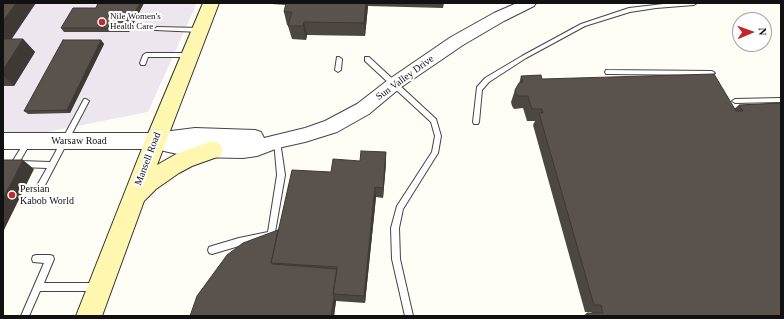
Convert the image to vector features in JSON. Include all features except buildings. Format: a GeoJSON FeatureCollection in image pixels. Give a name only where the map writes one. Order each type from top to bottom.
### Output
{"type":"FeatureCollection","features":[{"type":"Feature","properties":{"kind":"main road","name":"Mansell Road"},"geometry":{"type":"LineString","coordinates":[[89,316],[155,141],[211,3]]}},
{"type":"Feature","properties":{"kind":"main road"},"geometry":{"type":"LineString","coordinates":[[134,196],[148,182],[171,167],[185,159],[213,150]]}},
{"type":"Feature","properties":{"kind":"street","name":"Sun Valley Drive"},"geometry":{"type":"LineString","coordinates":[[155,141],[191,149],[213,150],[258,148],[277,141],[305,135],[331,127],[363,108],[394,84],[457,41],[523,4]]}},
{"type":"Feature","properties":{"kind":"street","name":"Sun Valley Drive"},"geometry":{"type":"LineString","coordinates":[[155,141],[195,135],[254,137],[277,141]]}},
{"type":"Feature","properties":{"kind":"street","name":"Warsaw Road"},"geometry":{"type":"LineString","coordinates":[[3,141],[155,141]]}},
{"type":"Feature","properties":{"kind":"lane"},"geometry":{"type":"LineString","coordinates":[[476,122],[479,89],[487,80],[583,25],[629,10],[694,3]]}},
{"type":"Feature","properties":{"kind":"lane"},"geometry":{"type":"LineString","coordinates":[[157,29],[200,30]]}},
{"type":"Feature","properties":{"kind":"lane"},"geometry":{"type":"LineString","coordinates":[[143,63],[146,55],[190,55]]}},
{"type":"Feature","properties":{"kind":"lane"},"geometry":{"type":"LineString","coordinates":[[338,70],[339,59]]}},
{"type":"Feature","properties":{"kind":"lane"},"geometry":{"type":"LineString","coordinates":[[367,59],[434,121],[438,136],[435,153],[400,208],[395,228],[396,259],[409,316]]}},
{"type":"Feature","properties":{"kind":"lane"},"geometry":{"type":"LineString","coordinates":[[608,72],[712,73]]}},
{"type":"Feature","properties":{"kind":"lane"},"geometry":{"type":"LineString","coordinates":[[735,101],[781,100]]}},
{"type":"Feature","properties":{"kind":"lane"},"geometry":{"type":"LineString","coordinates":[[40,187],[86,101]]}},
{"type":"Feature","properties":{"kind":"lane"},"geometry":{"type":"LineString","coordinates":[[28,141],[14,164],[52,165]]}},
{"type":"Feature","properties":{"kind":"lane"},"geometry":{"type":"LineString","coordinates":[[212,250],[271,234],[281,175],[277,141]]}},
{"type":"Feature","properties":{"kind":"lane"},"geometry":{"type":"LineString","coordinates":[[25,316],[50,259],[36,259]]}},
{"type":"Feature","properties":{"kind":"lane"},"geometry":{"type":"LineString","coordinates":[[37,287],[100,288]]}},
{"type":"Feature","properties":{"kind":"shaded area"},"geometry":{"type":"Polygon","coordinates":[[[3,3],[197,3],[148,112],[32,135],[3,135],[3,3]]]}},
{"type":"Feature","properties":{"kind":"place","name":"Nile Women's Health Care"},"geometry":{"type":"Point","coordinates":[102,22]}},
{"type":"Feature","properties":{"kind":"place","name":"Persian Kabob World"},"geometry":{"type":"Point","coordinates":[12,195]}}]}
